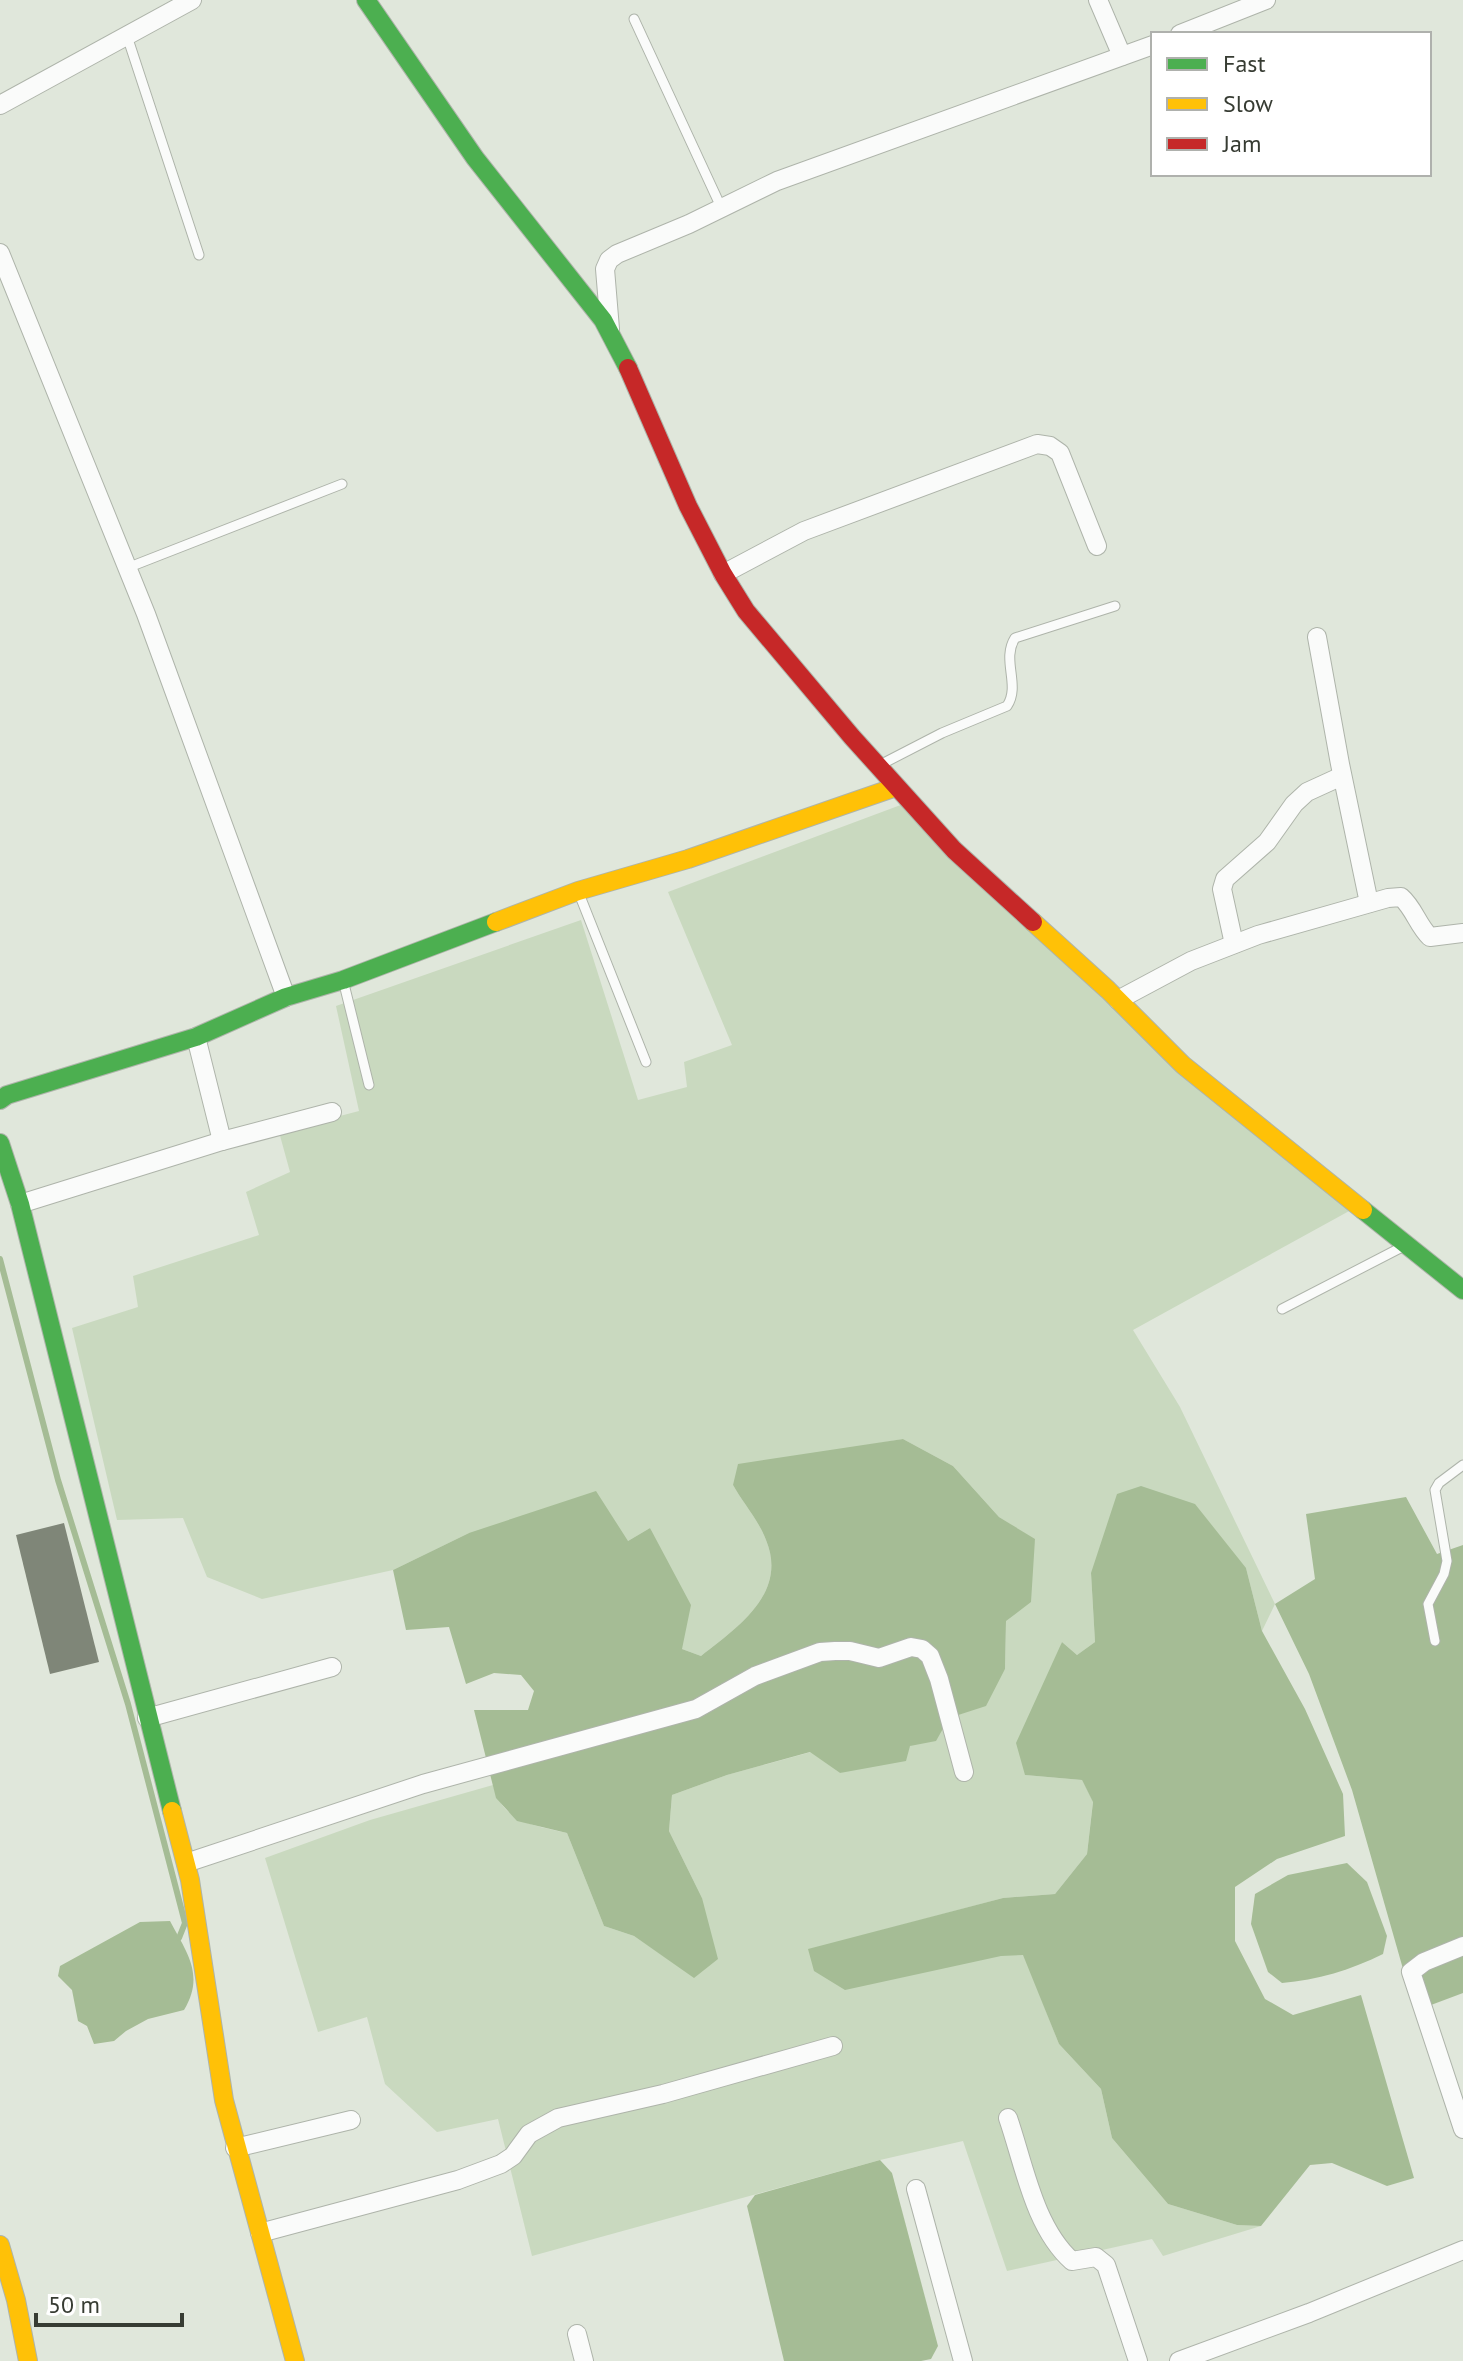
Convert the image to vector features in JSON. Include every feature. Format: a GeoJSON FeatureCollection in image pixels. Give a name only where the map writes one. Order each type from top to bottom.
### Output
{"type":"FeatureCollection","features":[{"type":"Feature","properties":{"kind":"street"},"geometry":{"type":"LineString","coordinates":[[0,105],[192,0]]}},
{"type":"Feature","properties":{"kind":"street"},"geometry":{"type":"LineString","coordinates":[[366,0],[475,158],[610,332],[637,386],[688,506],[746,611],[954,850],[1118,1000],[1183,1065],[1463,1290]]}},
{"type":"Feature","properties":{"kind":"street"},"geometry":{"type":"LineString","coordinates":[[1098,0],[1122,56]]}},
{"type":"Feature","properties":{"kind":"street"},"geometry":{"type":"LineString","coordinates":[[1185,32],[1266,0]]}},
{"type":"Feature","properties":{"kind":"street"},"geometry":{"type":"LineString","coordinates":[[610,332],[605,269],[609,260],[617,254],[777,181],[1151,46]]}},
{"type":"Feature","properties":{"kind":"street"},"geometry":{"type":"LineString","coordinates":[[0,253],[146,614],[286,997]]}},
{"type":"Feature","properties":{"kind":"street"},"geometry":{"type":"LineString","coordinates":[[723,574],[804,531],[1037,444],[1050,446],[1060,453],[1097,546]]}},
{"type":"Feature","properties":{"kind":"street"},"geometry":{"type":"LineString","coordinates":[[1317,637],[1369,903]]}},
{"type":"Feature","properties":{"kind":"street"},"geometry":{"type":"LineString","coordinates":[[1234,944],[1222,889],[1225,879],[1267,842],[1294,804],[1307,792],[1342,776]]}},
{"type":"Feature","properties":{"kind":"street"},"geometry":{"type":"LineString","coordinates":[[0,1100],[7,1095],[196,1037],[286,997],[343,980],[578,891],[688,859],[896,787]]}},
{"type":"Feature","properties":{"kind":"street"},"geometry":{"type":"LineString","coordinates":[[1118,1000],[1191,961],[1234,944],[1369,903],[1401,897],[1430,937],[1463,933]]}},
{"type":"Feature","properties":{"kind":"street"},"geometry":{"type":"LineString","coordinates":[[196,1037],[222,1141]]}},
{"type":"Feature","properties":{"kind":"street"},"geometry":{"type":"LineString","coordinates":[[20,1204],[222,1141],[332,1112]]}},
{"type":"Feature","properties":{"kind":"street"},"geometry":{"type":"LineString","coordinates":[[0,1143],[20,1204],[186,1863],[224,2100],[295,2361]]}},
{"type":"Feature","properties":{"kind":"street"},"geometry":{"type":"LineString","coordinates":[[186,1863],[423,1784],[696,1709],[755,1676],[820,1652],[850,1651],[879,1658],[911,1647],[922,1649],[930,1656],[939,1679],[964,1772]]}},
{"type":"Feature","properties":{"kind":"street"},"geometry":{"type":"LineString","coordinates":[[147,1718],[332,1667]]}},
{"type":"Feature","properties":{"kind":"street"},"geometry":{"type":"LineString","coordinates":[[1462,1948],[1424,1962],[1411,1972],[1463,2129]]}},
{"type":"Feature","properties":{"kind":"street"},"geometry":{"type":"LineString","coordinates":[[260,2233],[458,2180],[501,2164],[513,2156],[529,2134],[558,2118],[663,2094],[833,2046]]}},
{"type":"Feature","properties":{"kind":"street"},"geometry":{"type":"LineString","coordinates":[[1008,2118],[1040,2215],[1072,2261],[1096,2257],[1106,2265],[1138,2361]]}},
{"type":"Feature","properties":{"kind":"street"},"geometry":{"type":"LineString","coordinates":[[235,2148],[351,2120]]}},
{"type":"Feature","properties":{"kind":"street"},"geometry":{"type":"LineString","coordinates":[[916,2189],[963,2361]]}},
{"type":"Feature","properties":{"kind":"street"},"geometry":{"type":"LineString","coordinates":[[0,2245],[8,2302],[28,2361]]}},
{"type":"Feature","properties":{"kind":"street"},"geometry":{"type":"LineString","coordinates":[[1179,2361],[1309,2313],[1463,2250]]}},
{"type":"Feature","properties":{"kind":"street"},"geometry":{"type":"LineString","coordinates":[[577,2334],[584,2361]]}},
{"type":"Feature","properties":{"kind":"lane"},"geometry":{"type":"LineString","coordinates":[[634,19],[721,207]]}},
{"type":"Feature","properties":{"kind":"lane"},"geometry":{"type":"LineString","coordinates":[[127,36],[199,255]]}},
{"type":"Feature","properties":{"kind":"lane"},"geometry":{"type":"LineString","coordinates":[[127,568],[342,484]]}},
{"type":"Feature","properties":{"kind":"lane"},"geometry":{"type":"LineString","coordinates":[[878,766],[942,733],[1007,706],[1013,698],[1008,656],[1015,638],[1115,606]]}},
{"type":"Feature","properties":{"kind":"lane"},"geometry":{"type":"LineString","coordinates":[[578,891],[646,1062]]}},
{"type":"Feature","properties":{"kind":"lane"},"geometry":{"type":"LineString","coordinates":[[343,980],[369,1085]]}},
{"type":"Feature","properties":{"kind":"lane"},"geometry":{"type":"LineString","coordinates":[[1282,1309],[1407,1244]]}},
{"type":"Feature","properties":{"kind":"lane"},"geometry":{"type":"LineString","coordinates":[[1435,1641],[1428,1604],[1444,1574],[1447,1561],[1435,1490],[1439,1483],[1463,1465]]}},
{"type":"Feature","properties":{"kind":"shaded area"},"geometry":{"type":"Polygon","coordinates":[[[906,803],[1351,1210],[1133,1330],[1180,1407],[1275,1604],[1262,1631],[1246,1568],[1091,1573],[1095,1642],[1077,1655],[1062,1642],[1025,1775],[1082,1780],[1093,1801],[1087,1854],[1055,1894],[1003,1898],[808,1950],[1024,1955],[1059,2044],[1101,2089],[1112,2138],[1168,2204],[1237,2225],[1261,2226],[1163,2256],[1152,2239],[1007,2271],[963,2141],[880,2160],[532,2256],[498,2119],[437,2132],[385,2084],[367,2017],[318,2032],[265,1858],[370,1820],[493,1785],[498,1798],[512,1815],[567,1833],[604,1926],[634,1936],[694,1977],[702,1898],[669,1831],[672,1795],[727,1775],[811,1752],[840,1773],[910,1746],[949,1718],[1005,1669],[1006,1621],[1035,1540],[999,1517],[953,1466],[903,1439],[827,1452],[733,1485],[766,1540],[771,1559],[770,1576],[765,1592],[744,1621],[701,1656],[682,1649],[650,1528],[628,1541],[469,1533],[393,1570],[262,1599],[207,1577],[183,1518],[117,1520],[72,1328],[138,1307],[133,1276],[259,1235],[246,1192],[290,1172],[279,1132],[359,1111],[336,1006],[581,920],[638,1100],[687,1087],[684,1062],[732,1045],[668,892],[906,803]]]}},
{"type":"Feature","properties":{"kind":"shaded area"},"geometry":{"type":"Polygon","coordinates":[[[903,1439],[953,1466],[999,1517],[1035,1539],[1031,1602],[1006,1621],[1005,1669],[986,1706],[949,1718],[936,1741],[910,1746],[906,1761],[840,1773],[810,1752],[727,1775],[672,1795],[669,1831],[702,1898],[718,1959],[694,1978],[634,1936],[604,1926],[567,1833],[517,1821],[496,1798],[474,1710],[528,1710],[534,1691],[521,1675],[494,1673],[466,1684],[449,1627],[406,1630],[393,1570],[469,1533],[596,1491],[628,1541],[650,1528],[691,1605],[682,1649],[701,1656],[744,1621],[765,1592],[770,1576],[771,1559],[766,1540],[733,1485],[738,1464],[903,1439]]]}},
{"type":"Feature","properties":{"kind":"shaded area"},"geometry":{"type":"Polygon","coordinates":[[[1141,1486],[1195,1504],[1246,1568],[1262,1631],[1305,1709],[1343,1794],[1345,1836],[1277,1859],[1235,1887],[1235,1941],[1265,1999],[1293,2015],[1361,1995],[1414,2178],[1387,2186],[1332,2163],[1310,2165],[1261,2226],[1237,2225],[1168,2204],[1112,2138],[1101,2089],[1059,2044],[1023,1955],[1001,1956],[845,1990],[814,1971],[808,1949],[1003,1898],[1055,1894],[1087,1854],[1093,1802],[1082,1780],[1025,1775],[1016,1743],[1062,1642],[1077,1655],[1095,1642],[1091,1573],[1117,1494],[1141,1486]]]}},
{"type":"Feature","properties":{"kind":"shaded area"},"geometry":{"type":"Polygon","coordinates":[[[1406,1497],[1437,1554],[1463,1545],[1463,1993],[1415,2011],[1352,1790],[1309,1674],[1275,1604],[1315,1579],[1306,1514],[1406,1497]]]}},
{"type":"Feature","properties":{"kind":"shaded area"},"geometry":{"type":"Polygon","coordinates":[[[1347,1863],[1367,1882],[1387,1936],[1383,1954],[1334,1973],[1282,1983],[1268,1972],[1251,1924],[1255,1894],[1288,1875],[1347,1863]]]}},
{"type":"Feature","properties":{"kind":"shaded area"},"geometry":{"type":"Polygon","coordinates":[[[170,1921],[187,1954],[193,1975],[193,1986],[184,2010],[148,2019],[114,2041],[94,2044],[87,2026],[78,2021],[72,1990],[58,1976],[60,1966],[140,1922],[170,1921]]]}},
{"type":"Feature","properties":{"kind":"shaded area"},"geometry":{"type":"Polygon","coordinates":[[[880,2160],[892,2173],[938,2346],[931,2359],[921,2361],[784,2361],[747,2206],[755,2195],[880,2160]]]}},
{"type":"Feature","properties":{"kind":"building"},"geometry":{"type":"Polygon","coordinates":[[[64,1523],[99,1662],[50,1674],[16,1535],[64,1523]]]}},
{"type":"Feature","properties":{"kind":"waterway"},"geometry":{"type":"LineString","coordinates":[[0,1259],[58,1480],[128,1704],[185,1923],[179,1938]]}},
{"type":"Feature","properties":{"kind":"traffic: fast"},"geometry":{"type":"LineString","coordinates":[[366,0],[475,158],[603,320],[628,368]]}},
{"type":"Feature","properties":{"kind":"traffic: fast"},"geometry":{"type":"LineString","coordinates":[[0,1100],[7,1095],[196,1037],[286,997],[343,980],[496,922]]}},
{"type":"Feature","properties":{"kind":"traffic: fast"},"geometry":{"type":"LineString","coordinates":[[0,1143],[20,1204],[172,1811]]}},
{"type":"Feature","properties":{"kind":"traffic: fast"},"geometry":{"type":"LineString","coordinates":[[1363,1210],[1463,1290]]}},
{"type":"Feature","properties":{"kind":"traffic: slow"},"geometry":{"type":"LineString","coordinates":[[496,922],[578,891],[688,859],[896,787]]}},
{"type":"Feature","properties":{"kind":"traffic: slow"},"geometry":{"type":"LineString","coordinates":[[1033,922],[1108,990],[1183,1065],[1363,1210]]}},
{"type":"Feature","properties":{"kind":"traffic: slow"},"geometry":{"type":"LineString","coordinates":[[172,1811],[190,1880],[224,2100],[295,2361]]}},
{"type":"Feature","properties":{"kind":"traffic: slow"},"geometry":{"type":"LineString","coordinates":[[0,2245],[16,2300],[28,2361]]}},
{"type":"Feature","properties":{"kind":"traffic: jam"},"geometry":{"type":"LineString","coordinates":[[628,368],[688,506],[746,611],[852,737],[954,850],[1033,922]]}}]}
